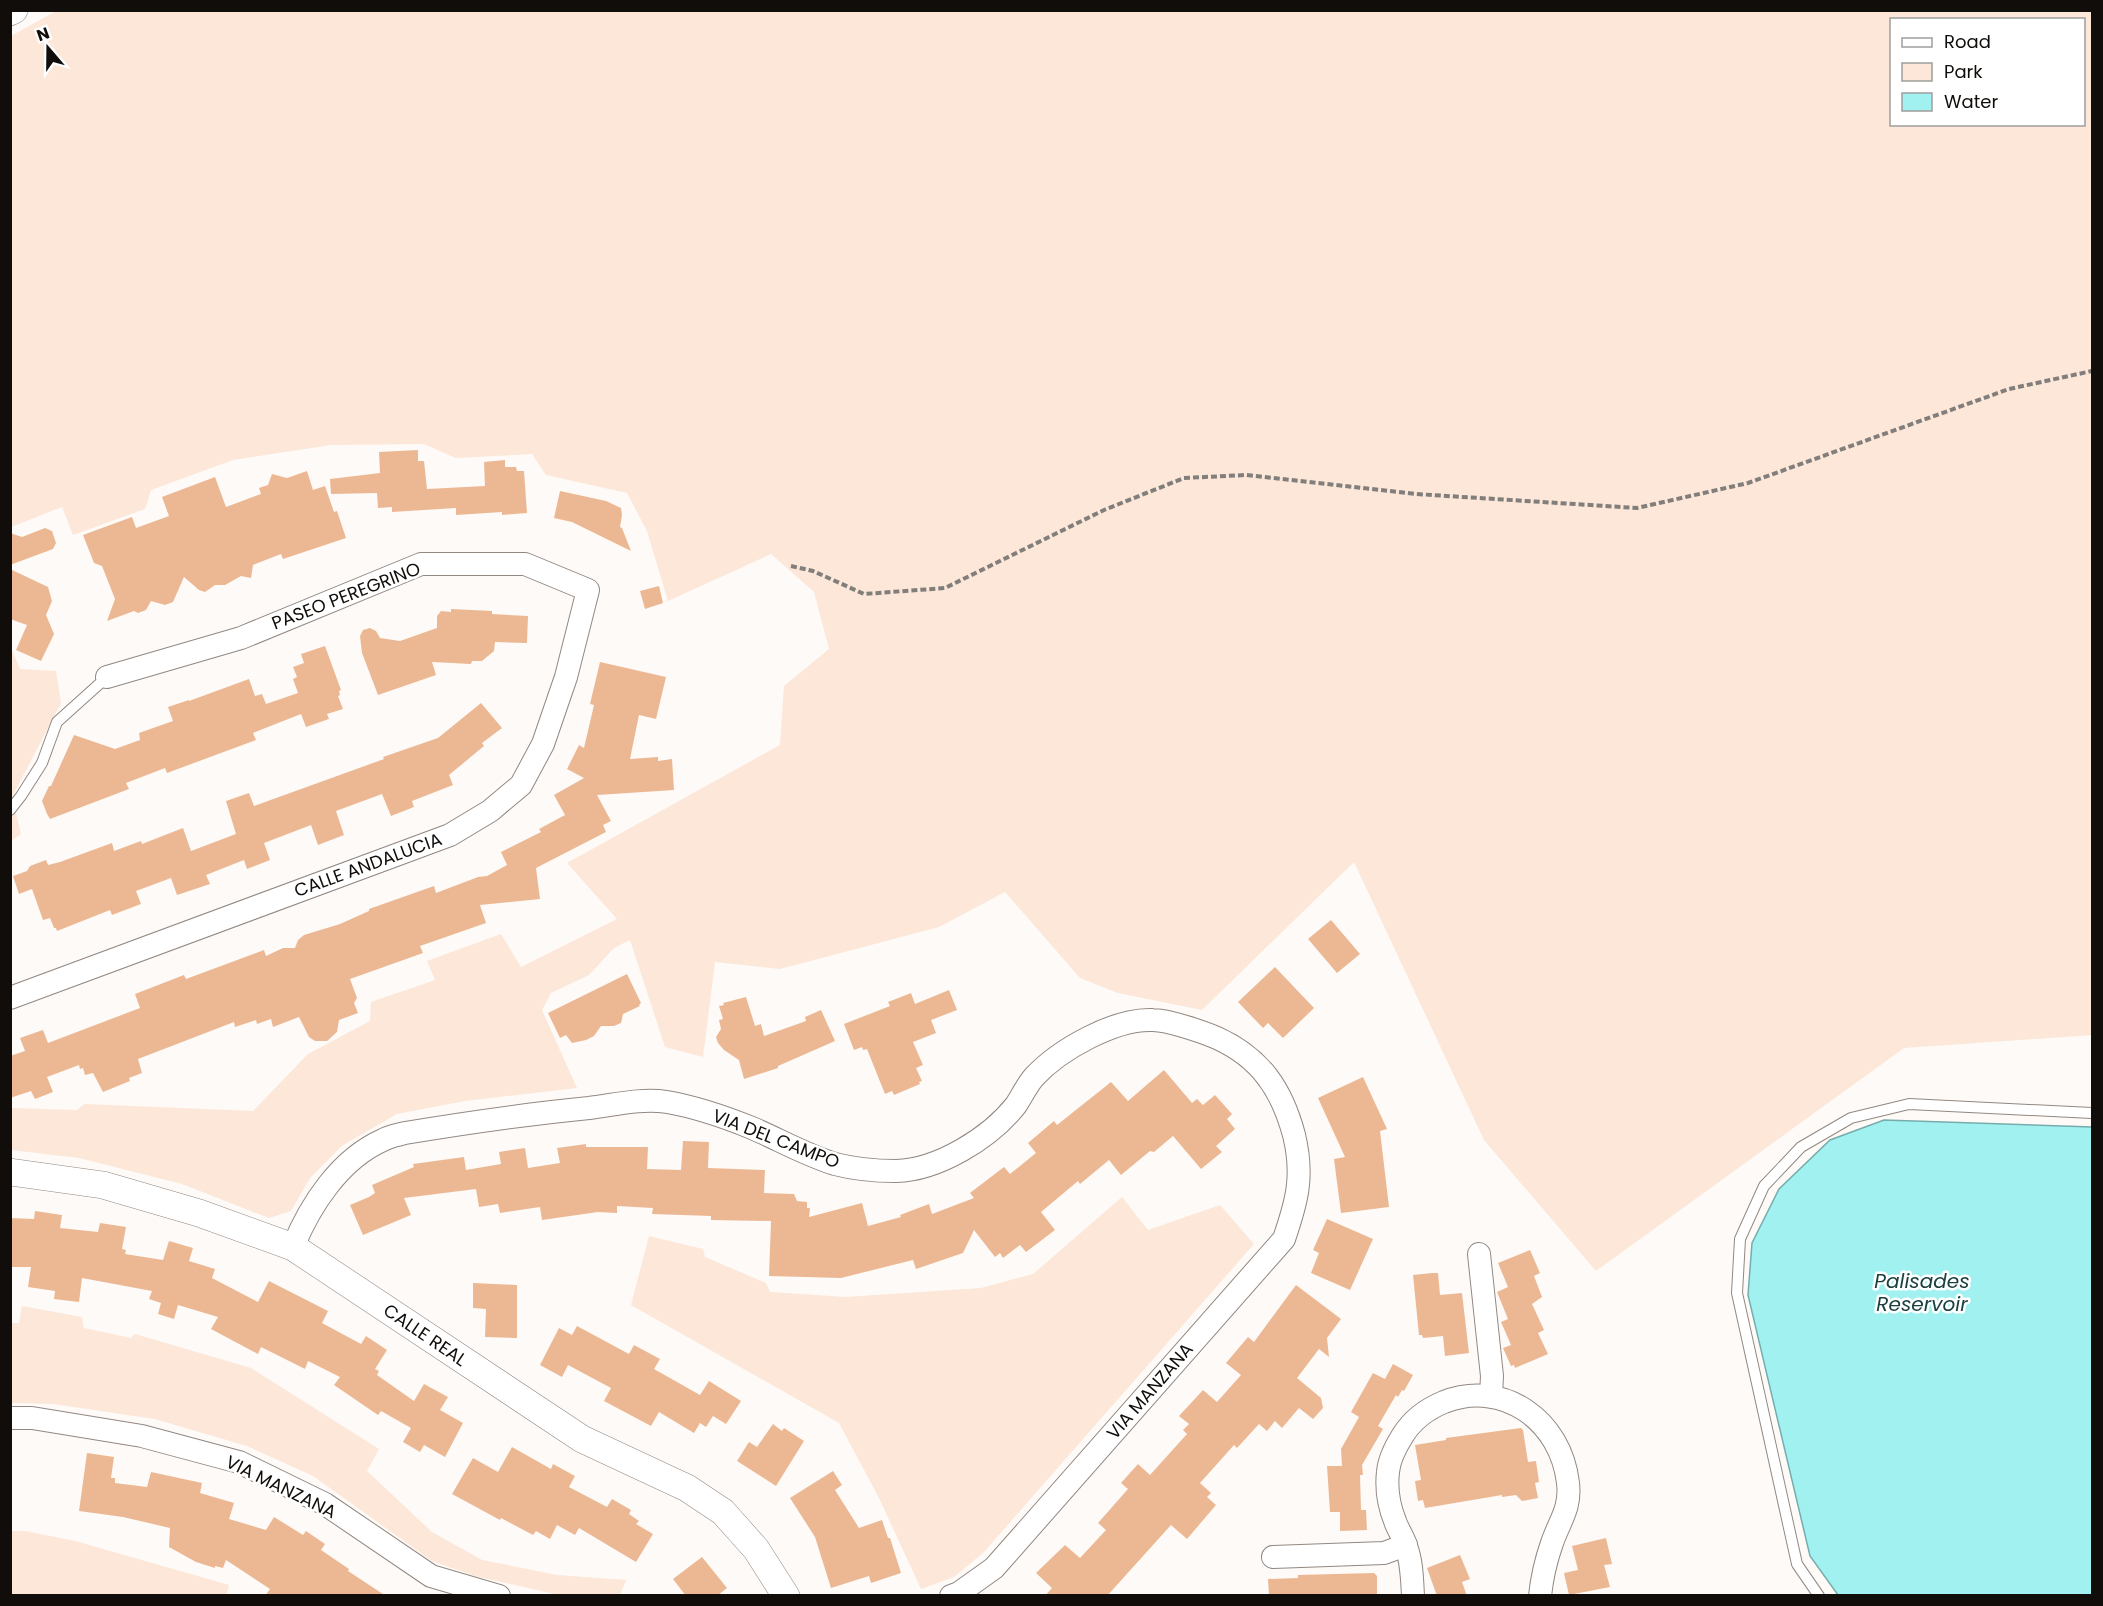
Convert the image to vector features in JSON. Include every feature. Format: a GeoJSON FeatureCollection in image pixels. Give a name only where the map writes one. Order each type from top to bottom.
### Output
{"type":"FeatureCollection","features":[{"type":"Feature","properties":{"kind":"street","name":"PASEO PEREGRINO"},"geometry":{"type":"LineString","coordinates":[[107,677],[241,638],[421,564],[525,564],[588,590]]}},
{"type":"Feature","properties":{"kind":"street","name":"CALLE ANDALUCIA"},"geometry":{"type":"LineString","coordinates":[[10,998],[450,834],[490,811],[521,785],[543,744],[566,677],[588,590]]}},
{"type":"Feature","properties":{"kind":"street","name":"VIA DEL CAMPO"},"geometry":{"type":"LineString","coordinates":[[293,1247],[300,1228],[327,1186],[343,1168],[383,1139],[426,1130],[543,1113],[646,1101],[665,1102],[698,1109],[752,1128],[836,1164],[899,1171],[942,1161],[972,1145],[990,1130],[1014,1107],[1034,1077],[1066,1050],[1110,1027],[1153,1020],[1203,1032],[1231,1044],[1257,1063],[1278,1092],[1288,1114],[1299,1158]]}},
{"type":"Feature","properties":{"kind":"street","name":"VIA MANZANA"},"geometry":{"type":"LineString","coordinates":[[951,1596],[959,1593],[994,1568],[1284,1239],[1296,1203],[1299,1158]]}},
{"type":"Feature","properties":{"kind":"street","name":"CALLE REAL"},"geometry":{"type":"LineString","coordinates":[[10,1172],[103,1185],[199,1212],[293,1247],[582,1439],[687,1488],[723,1512],[756,1549],[786,1596]]}},
{"type":"Feature","properties":{"kind":"street"},"geometry":{"type":"LineString","coordinates":[[1479,1254],[1492,1376],[1491,1395]]}},
{"type":"Feature","properties":{"kind":"street"},"geometry":{"type":"LineString","coordinates":[[1413,1596],[1411,1567],[1406,1545],[1388,1498],[1388,1471],[1394,1449],[1408,1426],[1430,1408],[1460,1396],[1491,1395],[1524,1408],[1537,1419],[1556,1443],[1566,1467],[1569,1499],[1546,1561],[1539,1596]]}},
{"type":"Feature","properties":{"kind":"street","name":"VIA MANZANA"},"geometry":{"type":"LineString","coordinates":[[10,1418],[32,1418],[142,1436],[239,1462],[325,1504],[431,1575],[499,1596]]}},
{"type":"Feature","properties":{"kind":"street"},"geometry":{"type":"LineString","coordinates":[[1272,1557],[1384,1553],[1406,1545]]}},
{"type":"Feature","properties":{"kind":"lane"},"geometry":{"type":"LineString","coordinates":[[10,810],[42,763],[57,722],[107,677]]}},
{"type":"Feature","properties":{"kind":"lane"},"geometry":{"type":"LineString","coordinates":[[1819,1596],[1797,1564],[1737,1293],[1740,1239],[1764,1186],[1801,1147],[1851,1118],[1909,1104],[2092,1113]]}},
{"type":"Feature","properties":{"kind":"path"},"geometry":{"type":"LineString","coordinates":[[791,566],[813,571],[864,594],[945,588],[1104,510],[1185,478],[1246,475],[1416,494],[1637,508],[1748,483],[2009,388],[2092,371]]}},
{"type":"Feature","properties":{"kind":"green space"},"geometry":{"type":"Polygon","coordinates":[[[58,10],[2092,11],[2092,1035],[1904,1048],[1596,1271],[1484,1140],[1354,862],[1202,1010],[1118,993],[1080,978],[1005,892],[939,927],[780,969],[715,962],[703,1057],[665,1047],[630,940],[614,948],[589,975],[551,993],[542,1010],[577,1088],[465,1101],[397,1114],[343,1145],[310,1178],[291,1211],[269,1218],[182,1184],[79,1158],[11,1150],[11,1108],[77,1110],[84,1104],[253,1111],[308,1054],[370,1021],[371,1002],[435,980],[427,961],[501,934],[521,967],[617,919],[567,863],[780,745],[784,686],[829,649],[814,592],[771,554],[668,601],[647,531],[627,493],[546,475],[532,454],[456,458],[424,444],[331,445],[233,460],[151,490],[145,509],[73,535],[62,507],[11,527],[11,36],[58,10]]]}},
{"type":"Feature","properties":{"kind":"green space"},"geometry":{"type":"Polygon","coordinates":[[[10,646],[20,669],[56,671],[61,703],[12,797],[21,834],[11,841],[10,646]]]}},
{"type":"Feature","properties":{"kind":"green space"},"geometry":{"type":"Polygon","coordinates":[[[1122,1197],[1148,1230],[1220,1205],[1254,1244],[984,1552],[954,1577],[921,1589],[879,1498],[839,1423],[631,1305],[649,1236],[703,1249],[705,1257],[766,1283],[770,1292],[846,1297],[981,1288],[1033,1274],[1122,1197]]]}},
{"type":"Feature","properties":{"kind":"green space"},"geometry":{"type":"Polygon","coordinates":[[[22,1306],[82,1317],[84,1328],[131,1338],[135,1334],[251,1368],[379,1449],[367,1471],[432,1532],[482,1560],[557,1575],[626,1580],[620,1595],[559,1595],[475,1576],[432,1561],[313,1476],[247,1446],[155,1419],[53,1404],[11,1403],[11,1323],[19,1323],[22,1306]]]}},
{"type":"Feature","properties":{"kind":"green space"},"geometry":{"type":"Polygon","coordinates":[[[11,1531],[25,1531],[75,1541],[229,1585],[226,1596],[11,1595],[11,1531]]]}},
{"type":"Feature","properties":{"kind":"water","name":"Palisades Reservoir"},"geometry":{"type":"Polygon","coordinates":[[[1884,1120],[2092,1127],[2092,1595],[1838,1595],[1810,1556],[1748,1295],[1752,1243],[1779,1189],[1830,1140],[1884,1120]]]}},
{"type":"Feature","properties":{"kind":"building"},"geometry":{"type":"Polygon","coordinates":[[[418,450],[418,461],[424,461],[427,489],[485,486],[484,462],[505,460],[505,467],[516,467],[517,471],[524,471],[527,513],[456,515],[456,508],[392,512],[392,507],[378,508],[377,493],[331,494],[330,479],[380,473],[379,452],[418,450]]]}},
{"type":"Feature","properties":{"kind":"building"},"geometry":{"type":"Polygon","coordinates":[[[307,471],[313,490],[325,486],[346,538],[283,559],[281,554],[253,565],[251,578],[241,576],[225,585],[215,585],[205,592],[199,590],[184,577],[173,602],[165,605],[151,601],[146,610],[138,613],[134,611],[107,621],[115,599],[102,566],[94,563],[83,535],[132,517],[136,528],[169,516],[162,497],[215,477],[226,507],[261,494],[259,488],[268,485],[272,474],[287,478],[307,471]]]}},
{"type":"Feature","properties":{"kind":"building"},"geometry":{"type":"Polygon","coordinates":[[[560,491],[606,501],[621,508],[620,527],[631,551],[572,522],[554,518],[560,491]]]}},
{"type":"Feature","properties":{"kind":"building"},"geometry":{"type":"Polygon","coordinates":[[[45,528],[52,531],[56,543],[53,549],[10,565],[10,533],[22,537],[45,528]]]}},
{"type":"Feature","properties":{"kind":"building"},"geometry":{"type":"Polygon","coordinates":[[[10,569],[48,587],[52,601],[46,615],[54,634],[41,661],[16,650],[27,625],[10,619],[10,569]]]}},
{"type":"Feature","properties":{"kind":"building"},"geometry":{"type":"Polygon","coordinates":[[[659,586],[663,603],[645,609],[640,591],[659,586]]]}},
{"type":"Feature","properties":{"kind":"building"},"geometry":{"type":"Polygon","coordinates":[[[451,609],[528,616],[527,643],[495,642],[494,651],[482,661],[472,661],[471,664],[432,662],[436,675],[378,695],[362,653],[360,636],[363,630],[370,628],[376,631],[380,638],[400,641],[437,628],[437,616],[441,611],[451,612],[451,609]]]}},
{"type":"Feature","properties":{"kind":"building"},"geometry":{"type":"Polygon","coordinates":[[[325,646],[341,690],[338,696],[343,709],[327,714],[329,719],[306,727],[301,714],[253,733],[256,740],[167,773],[165,768],[126,783],[129,789],[50,819],[42,801],[74,735],[115,749],[140,740],[139,733],[173,721],[168,707],[249,679],[255,696],[262,694],[266,704],[298,693],[293,679],[297,677],[293,667],[304,663],[301,654],[325,646]]]}},
{"type":"Feature","properties":{"kind":"building"},"geometry":{"type":"Polygon","coordinates":[[[600,662],[666,677],[656,719],[639,715],[630,759],[658,757],[658,761],[672,759],[674,790],[597,795],[611,821],[603,825],[606,832],[536,868],[540,899],[480,905],[486,923],[420,946],[423,953],[350,979],[357,998],[354,1003],[358,1013],[339,1020],[337,1032],[327,1041],[315,1041],[309,1037],[299,1017],[273,1027],[271,1019],[257,1024],[256,1020],[235,1027],[234,1022],[138,1059],[142,1073],[129,1078],[130,1081],[103,1092],[93,1073],[85,1075],[83,1068],[80,1069],[79,1065],[47,1077],[53,1092],[35,1099],[31,1091],[10,1098],[10,1056],[25,1051],[20,1038],[43,1030],[48,1043],[140,1008],[135,994],[184,975],[186,979],[264,950],[266,956],[283,948],[295,948],[298,940],[304,935],[340,924],[369,909],[434,886],[436,893],[478,877],[487,876],[507,865],[501,852],[541,832],[539,829],[565,815],[554,795],[584,778],[567,769],[579,745],[584,748],[594,705],[590,704],[600,662]]]}},
{"type":"Feature","properties":{"kind":"building"},"geometry":{"type":"Polygon","coordinates":[[[481,703],[502,728],[482,743],[484,746],[449,775],[453,785],[412,801],[414,807],[391,816],[382,794],[336,811],[344,835],[318,845],[311,825],[264,843],[270,860],[247,869],[244,860],[206,875],[210,884],[177,895],[171,878],[136,891],[141,904],[112,915],[110,910],[57,931],[50,918],[43,920],[32,889],[19,894],[13,876],[46,860],[48,865],[60,862],[112,843],[114,851],[141,841],[142,844],[183,828],[191,851],[236,834],[226,801],[249,793],[254,806],[384,759],[383,757],[438,738],[481,703]]]}},
{"type":"Feature","properties":{"kind":"building"},"geometry":{"type":"Polygon","coordinates":[[[1331,920],[1360,954],[1337,973],[1308,939],[1331,920]]]}},
{"type":"Feature","properties":{"kind":"building"},"geometry":{"type":"Polygon","coordinates":[[[1275,967],[1314,1008],[1283,1038],[1268,1023],[1263,1028],[1238,1002],[1275,967]]]}},
{"type":"Feature","properties":{"kind":"building"},"geometry":{"type":"Polygon","coordinates":[[[627,974],[641,1003],[640,1006],[623,1014],[621,1023],[614,1026],[601,1026],[594,1036],[586,1040],[572,1043],[566,1035],[560,1038],[548,1013],[627,974]]]}},
{"type":"Feature","properties":{"kind":"building"},"geometry":{"type":"Polygon","coordinates":[[[949,990],[957,1010],[931,1020],[936,1033],[913,1042],[923,1065],[916,1068],[922,1081],[894,1095],[892,1091],[885,1094],[867,1049],[863,1050],[862,1047],[854,1050],[844,1024],[890,1006],[888,1002],[911,993],[915,1004],[949,990]]]}},
{"type":"Feature","properties":{"kind":"building"},"geometry":{"type":"Polygon","coordinates":[[[746,997],[755,1026],[761,1024],[764,1036],[806,1021],[805,1017],[821,1010],[835,1041],[778,1066],[778,1068],[744,1079],[739,1060],[724,1050],[716,1037],[721,1029],[719,1020],[723,1019],[719,1006],[746,997]]]}},
{"type":"Feature","properties":{"kind":"building"},"geometry":{"type":"Polygon","coordinates":[[[1164,1070],[1192,1103],[1197,1099],[1203,1105],[1215,1095],[1232,1114],[1227,1119],[1235,1129],[1216,1146],[1222,1152],[1201,1169],[1173,1136],[1154,1152],[1150,1151],[1121,1175],[1109,1160],[1080,1184],[1078,1181],[1041,1212],[1055,1230],[1026,1252],[1020,1245],[1003,1258],[1000,1253],[995,1257],[974,1230],[963,1253],[916,1269],[913,1260],[841,1278],[769,1276],[771,1221],[711,1220],[711,1216],[652,1214],[653,1208],[617,1206],[617,1213],[598,1212],[542,1220],[540,1207],[500,1213],[498,1204],[479,1207],[476,1189],[404,1198],[411,1215],[363,1235],[350,1205],[375,1193],[372,1185],[414,1167],[413,1164],[464,1157],[466,1170],[501,1164],[499,1152],[525,1148],[528,1168],[560,1163],[557,1148],[586,1144],[586,1147],[648,1147],[647,1169],[681,1170],[683,1141],[709,1142],[708,1168],[765,1170],[764,1193],[794,1194],[797,1201],[807,1202],[807,1208],[810,1208],[809,1217],[862,1203],[868,1226],[901,1217],[900,1215],[929,1204],[932,1214],[974,1198],[970,1193],[1004,1167],[1010,1174],[1036,1153],[1028,1143],[1054,1121],[1057,1125],[1111,1082],[1128,1101],[1164,1070]]]}},
{"type":"Feature","properties":{"kind":"building"},"geometry":{"type":"Polygon","coordinates":[[[1363,1077],[1387,1129],[1380,1131],[1389,1207],[1341,1213],[1334,1159],[1345,1157],[1318,1098],[1363,1077]]]}},
{"type":"Feature","properties":{"kind":"building"},"geometry":{"type":"Polygon","coordinates":[[[35,1211],[62,1215],[60,1228],[98,1232],[100,1223],[126,1227],[122,1249],[126,1250],[125,1254],[163,1260],[169,1241],[193,1248],[189,1261],[215,1269],[212,1278],[258,1302],[269,1281],[328,1311],[322,1323],[361,1344],[366,1336],[387,1350],[375,1369],[379,1371],[377,1375],[414,1401],[424,1384],[448,1397],[440,1410],[463,1423],[445,1457],[424,1445],[420,1452],[403,1442],[411,1428],[381,1411],[378,1415],[334,1385],[340,1377],[308,1361],[305,1369],[261,1347],[258,1354],[211,1329],[218,1317],[178,1305],[174,1319],[158,1314],[161,1303],[149,1299],[152,1291],[82,1278],[79,1302],[54,1299],[55,1291],[28,1287],[31,1267],[10,1267],[10,1218],[34,1219],[35,1211]]]}},
{"type":"Feature","properties":{"kind":"building"},"geometry":{"type":"Polygon","coordinates":[[[1327,1219],[1373,1239],[1350,1290],[1311,1273],[1319,1253],[1313,1250],[1327,1219]]]}},
{"type":"Feature","properties":{"kind":"building"},"geometry":{"type":"Polygon","coordinates":[[[1530,1250],[1540,1273],[1534,1276],[1542,1297],[1532,1304],[1544,1330],[1538,1333],[1548,1354],[1515,1368],[1514,1365],[1511,1366],[1503,1348],[1511,1345],[1501,1322],[1508,1319],[1497,1292],[1508,1287],[1498,1263],[1530,1250]]]}},
{"type":"Feature","properties":{"kind":"building"},"geometry":{"type":"Polygon","coordinates":[[[1438,1273],[1440,1295],[1462,1293],[1469,1353],[1445,1356],[1443,1336],[1423,1338],[1419,1335],[1413,1275],[1438,1273]]]}},
{"type":"Feature","properties":{"kind":"building"},"geometry":{"type":"Polygon","coordinates":[[[473,1283],[517,1285],[517,1338],[485,1337],[486,1309],[473,1308],[473,1283]]]}},
{"type":"Feature","properties":{"kind":"building"},"geometry":{"type":"Polygon","coordinates":[[[1296,1285],[1341,1319],[1327,1338],[1329,1357],[1319,1349],[1297,1378],[1321,1398],[1323,1408],[1313,1419],[1299,1408],[1282,1428],[1275,1421],[1267,1431],[1259,1424],[1237,1448],[1234,1445],[1200,1483],[1211,1493],[1207,1497],[1216,1505],[1187,1539],[1171,1525],[1107,1596],[1045,1596],[1052,1588],[1036,1573],[1065,1545],[1080,1558],[1106,1530],[1098,1523],[1128,1489],[1121,1483],[1138,1464],[1150,1475],[1187,1434],[1183,1430],[1189,1424],[1179,1416],[1203,1390],[1217,1402],[1241,1375],[1226,1363],[1248,1337],[1254,1342],[1296,1285]]]}},
{"type":"Feature","properties":{"kind":"building"},"geometry":{"type":"Polygon","coordinates":[[[577,1326],[629,1354],[634,1345],[660,1359],[654,1369],[700,1395],[709,1381],[741,1401],[726,1424],[713,1416],[706,1427],[700,1423],[694,1433],[659,1412],[651,1426],[604,1401],[611,1388],[568,1365],[562,1377],[540,1365],[559,1328],[572,1335],[577,1326]]]}},
{"type":"Feature","properties":{"kind":"building"},"geometry":{"type":"Polygon","coordinates":[[[1393,1364],[1413,1375],[1404,1391],[1402,1390],[1398,1397],[1396,1395],[1378,1426],[1383,1429],[1362,1465],[1361,1510],[1366,1510],[1367,1530],[1340,1531],[1340,1512],[1330,1512],[1327,1466],[1342,1466],[1341,1449],[1359,1417],[1351,1412],[1373,1373],[1385,1379],[1393,1364]]]}},
{"type":"Feature","properties":{"kind":"building"},"geometry":{"type":"Polygon","coordinates":[[[773,1424],[782,1431],[784,1428],[804,1441],[776,1486],[737,1461],[749,1442],[757,1447],[773,1424]]]}},
{"type":"Feature","properties":{"kind":"building"},"geometry":{"type":"Polygon","coordinates":[[[1521,1428],[1528,1462],[1536,1461],[1539,1482],[1535,1483],[1538,1498],[1522,1501],[1516,1495],[1502,1497],[1502,1495],[1425,1508],[1423,1500],[1418,1501],[1415,1481],[1421,1480],[1415,1445],[1446,1440],[1446,1438],[1521,1428]]]}},
{"type":"Feature","properties":{"kind":"building"},"geometry":{"type":"Polygon","coordinates":[[[512,1447],[551,1469],[553,1464],[575,1476],[569,1487],[607,1507],[612,1499],[631,1510],[629,1514],[639,1521],[636,1524],[653,1534],[636,1562],[579,1528],[575,1535],[557,1525],[550,1539],[536,1531],[533,1535],[452,1494],[473,1458],[498,1472],[512,1447]]]}},
{"type":"Feature","properties":{"kind":"building"},"geometry":{"type":"Polygon","coordinates":[[[87,1453],[114,1457],[111,1478],[115,1478],[115,1483],[147,1487],[151,1472],[202,1483],[200,1493],[234,1503],[229,1519],[266,1530],[274,1517],[303,1535],[306,1531],[325,1544],[321,1550],[386,1596],[265,1596],[270,1589],[226,1560],[223,1568],[215,1566],[215,1568],[196,1562],[169,1547],[170,1528],[123,1517],[79,1511],[87,1453]]]}},
{"type":"Feature","properties":{"kind":"building"},"geometry":{"type":"Polygon","coordinates":[[[833,1471],[842,1485],[835,1490],[859,1528],[882,1520],[901,1573],[871,1583],[869,1576],[831,1588],[815,1537],[790,1498],[833,1471]]]}},
{"type":"Feature","properties":{"kind":"building"},"geometry":{"type":"Polygon","coordinates":[[[1606,1538],[1612,1564],[1604,1565],[1610,1587],[1569,1595],[1564,1573],[1578,1570],[1572,1546],[1606,1538]]]}},
{"type":"Feature","properties":{"kind":"building"},"geometry":{"type":"Polygon","coordinates":[[[1460,1555],[1470,1579],[1462,1582],[1467,1596],[1437,1596],[1427,1568],[1460,1555]]]}},
{"type":"Feature","properties":{"kind":"building"},"geometry":{"type":"Polygon","coordinates":[[[702,1557],[727,1588],[717,1596],[686,1596],[673,1579],[702,1557]]]}},
{"type":"Feature","properties":{"kind":"building"},"geometry":{"type":"Polygon","coordinates":[[[1374,1573],[1377,1576],[1377,1596],[1269,1596],[1268,1579],[1298,1578],[1298,1575],[1374,1573]]]}}]}
